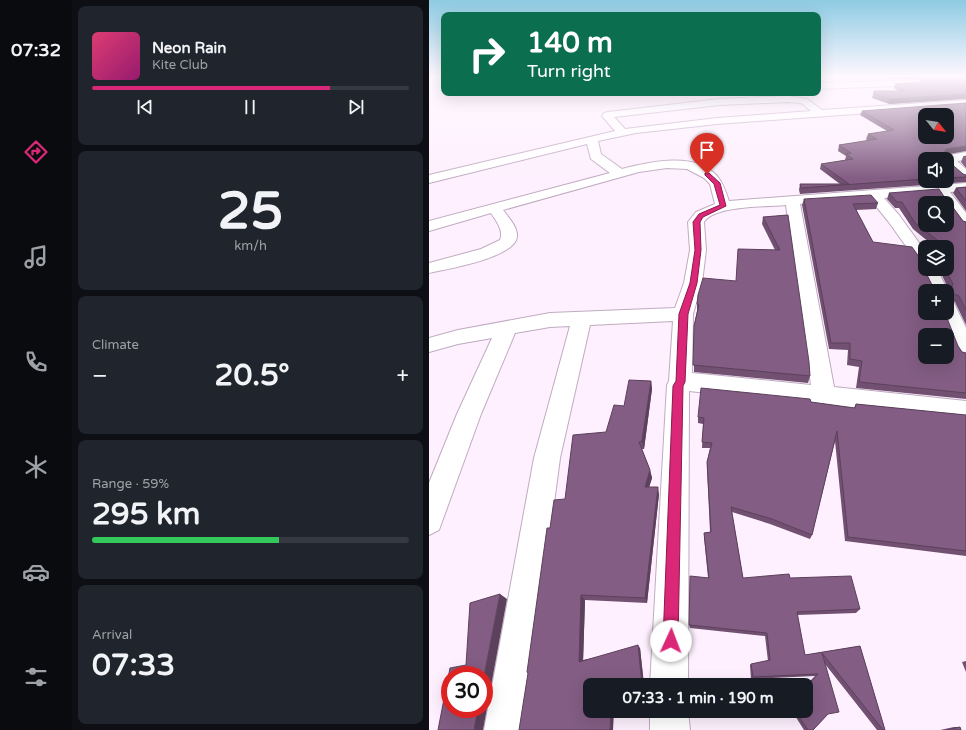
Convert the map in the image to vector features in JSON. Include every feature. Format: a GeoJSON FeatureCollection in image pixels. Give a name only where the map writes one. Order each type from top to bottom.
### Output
{"type":"FeatureCollection","features":[{"type":"Feature","properties":{"kind":"street"},"geometry":{"type":"LineString","coordinates":[[623,132],[607,116],[608,115],[650,110]]}},
{"type":"Feature","properties":{"kind":"street"},"geometry":{"type":"LineString","coordinates":[[816,110],[820,113]]}},
{"type":"Feature","properties":{"kind":"street"},"geometry":{"type":"LineString","coordinates":[[429,179],[623,132],[717,121],[859,110]]}},
{"type":"Feature","properties":{"kind":"street"},"geometry":{"type":"LineString","coordinates":[[592,139],[595,156],[620,174]]}},
{"type":"Feature","properties":{"kind":"street"},"geometry":{"type":"LineString","coordinates":[[966,156],[948,159],[966,176]]}},
{"type":"Feature","properties":{"kind":"street"},"geometry":{"type":"LineString","coordinates":[[429,226],[620,174],[670,164],[690,166],[713,178],[717,183],[723,206]]}},
{"type":"Feature","properties":{"kind":"street"},"geometry":{"type":"LineString","coordinates":[[669,678],[678,386],[680,382],[683,314],[693,283],[697,256],[696,222],[701,215],[723,206],[966,188]]}},
{"type":"Feature","properties":{"kind":"street"},"geometry":{"type":"LineString","coordinates":[[941,189],[966,223]]}},
{"type":"Feature","properties":{"kind":"street"},"geometry":{"type":"LineString","coordinates":[[873,194],[894,218],[918,253]]}},
{"type":"Feature","properties":{"kind":"street"},"geometry":{"type":"LineString","coordinates":[[791,201],[824,396]]}},
{"type":"Feature","properties":{"kind":"street"},"geometry":{"type":"LineString","coordinates":[[429,268],[491,251],[507,243],[509,240],[509,234],[494,208]]}},
{"type":"Feature","properties":{"kind":"street"},"geometry":{"type":"LineString","coordinates":[[429,345],[458,337],[550,320],[582,318],[632,318],[683,314]]}},
{"type":"Feature","properties":{"kind":"street"},"geometry":{"type":"LineString","coordinates":[[504,730],[547,458],[582,318]]}},
{"type":"Feature","properties":{"kind":"street"},"geometry":{"type":"LineString","coordinates":[[952,320],[966,352]]}},
{"type":"Feature","properties":{"kind":"street"},"geometry":{"type":"LineString","coordinates":[[429,520],[469,414],[507,328]]}},
{"type":"Feature","properties":{"kind":"street"},"geometry":{"type":"LineString","coordinates":[[680,382],[696,382],[966,411]]}},
{"type":"Feature","properties":{"kind":"street"},"geometry":{"type":"LineString","coordinates":[[669,718],[670,730]]}},
{"type":"Feature","properties":{"kind":"building"},"geometry":{"type":"Polygon","coordinates":[[[918,110],[918,144],[954,144],[954,110],[966,110],[966,146],[946,149],[944,152],[918,152],[918,180],[801,188],[800,184],[849,184],[821,164],[853,159],[846,154],[851,153],[839,145],[877,139],[868,134],[894,130],[862,111],[918,110]]]}},
{"type":"Feature","properties":{"kind":"building"},"geometry":{"type":"Polygon","coordinates":[[[954,166],[966,175],[966,177],[954,178],[954,166]]]}},
{"type":"Feature","properties":{"kind":"building"},"geometry":{"type":"Polygon","coordinates":[[[966,187],[966,201],[956,188],[966,187]]]}},
{"type":"Feature","properties":{"kind":"building"},"geometry":{"type":"Polygon","coordinates":[[[939,189],[944,196],[918,196],[918,225],[902,202],[897,202],[889,193],[939,189]]]}},
{"type":"Feature","properties":{"kind":"building"},"geometry":{"type":"Polygon","coordinates":[[[871,195],[878,203],[853,204],[873,242],[912,247],[918,255],[918,276],[928,276],[932,284],[918,284],[918,320],[948,320],[951,328],[918,328],[918,364],[954,364],[954,336],[962,352],[966,353],[966,393],[859,382],[862,361],[850,359],[850,343],[831,343],[804,199],[871,195]]]}},
{"type":"Feature","properties":{"kind":"building"},"geometry":{"type":"Polygon","coordinates":[[[954,209],[963,221],[966,222],[966,310],[959,296],[954,294],[954,284],[949,276],[954,276],[954,240],[937,240],[927,232],[954,232],[954,209]]]}},
{"type":"Feature","properties":{"kind":"building"},"geometry":{"type":"Polygon","coordinates":[[[788,215],[810,376],[693,365],[694,326],[699,305],[697,304],[698,295],[703,278],[736,281],[738,249],[780,250],[763,217],[788,215]]]}},
{"type":"Feature","properties":{"kind":"building"},"geometry":{"type":"Polygon","coordinates":[[[629,380],[651,381],[642,441],[639,442],[650,470],[645,487],[658,487],[645,598],[581,595],[579,662],[638,645],[641,678],[583,678],[583,718],[611,718],[610,730],[519,730],[547,528],[550,528],[554,500],[565,499],[573,435],[606,432],[614,405],[624,406],[629,380]]]}},
{"type":"Feature","properties":{"kind":"building"},"geometry":{"type":"Polygon","coordinates":[[[701,388],[810,399],[811,402],[855,408],[856,404],[966,415],[966,551],[848,537],[837,431],[812,535],[772,519],[731,507],[743,578],[789,574],[790,578],[851,576],[860,609],[797,612],[805,655],[860,646],[885,730],[883,730],[822,653],[839,712],[828,714],[813,730],[808,730],[800,718],[813,718],[813,679],[818,674],[753,677],[751,664],[770,660],[767,633],[689,625],[690,576],[709,578],[704,533],[711,532],[707,462],[712,443],[702,442],[704,418],[698,417],[701,388]]]}},
{"type":"Feature","properties":{"kind":"building"},"geometry":{"type":"Polygon","coordinates":[[[500,594],[486,666],[461,666],[466,665],[470,603],[500,594]]]}},
{"type":"Feature","properties":{"kind":"building"},"geometry":{"type":"Polygon","coordinates":[[[441,714],[441,718],[476,718],[474,730],[438,730],[441,714]]]}},
{"type":"Feature","properties":{"kind":"building"},"geometry":{"type":"Polygon","coordinates":[[[960,727],[961,730],[946,730],[960,727]]]}},
{"type":"Feature","properties":{"kind":"route"},"geometry":{"type":"LineString","coordinates":[[671,641],[678,386],[680,382],[683,314],[693,283],[698,250],[696,222],[701,215],[723,206],[717,183],[707,174]]}}]}
